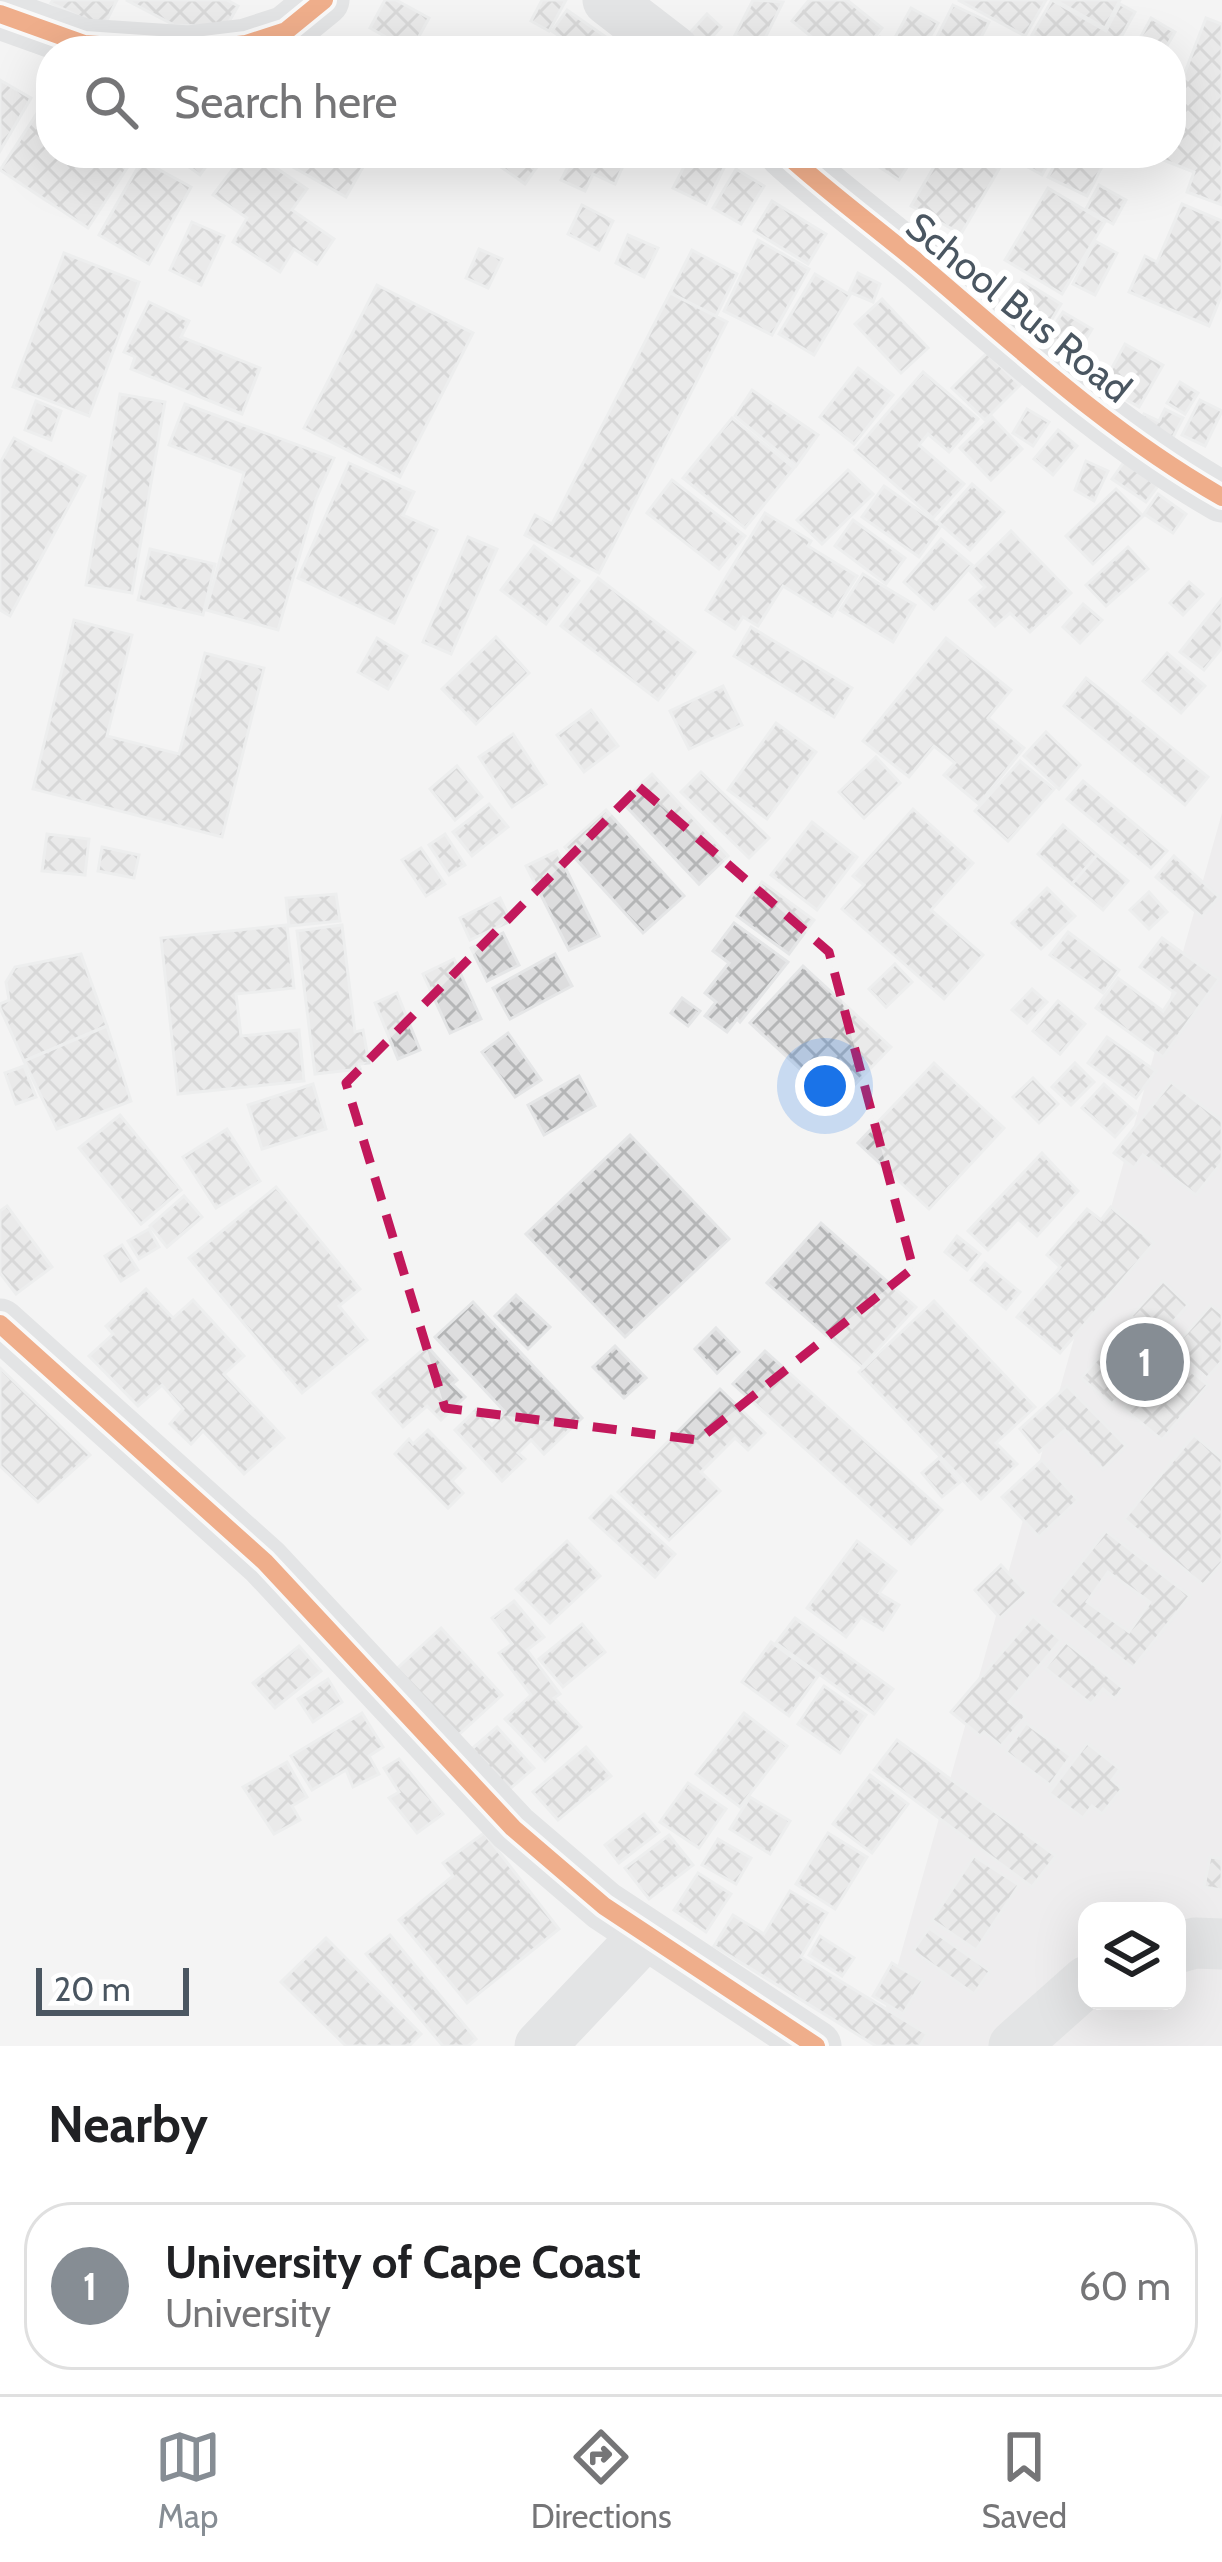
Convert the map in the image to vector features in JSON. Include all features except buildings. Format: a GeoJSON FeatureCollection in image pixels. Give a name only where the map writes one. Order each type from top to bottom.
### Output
{"type":"FeatureCollection","features":[{"type":"Feature","properties":{"kind":"street"},"geometry":{"type":"LineString","coordinates":[[273,36],[286,32],[324,0]]}},
{"type":"Feature","properties":{"kind":"street"},"geometry":{"type":"LineString","coordinates":[[608,0],[655,36]]}},
{"type":"Feature","properties":{"kind":"street"},"geometry":{"type":"LineString","coordinates":[[0,14],[62,36]]}},
{"type":"Feature","properties":{"kind":"street","name":"School Bus Road"},"geometry":{"type":"LineString","coordinates":[[803,168],[1105,421],[1222,497]]}},
{"type":"Feature","properties":{"kind":"street"},"geometry":{"type":"LineString","coordinates":[[0,1324],[265,1562],[513,1828],[604,1906],[816,2046]]}},
{"type":"Feature","properties":{"kind":"street"},"geometry":{"type":"LineString","coordinates":[[540,2046],[646,1935]]}},
{"type":"Feature","properties":{"kind":"street"},"geometry":{"type":"LineString","coordinates":[[1186,1946],[1222,1944]]}},
{"type":"Feature","properties":{"kind":"street"},"geometry":{"type":"LineString","coordinates":[[1015,2046],[1078,1989]]}},
{"type":"Feature","properties":{"kind":"highlighted area"},"geometry":{"type":"Polygon","coordinates":[[[639,787],[829,952],[913,1268],[698,1440],[445,1408],[346,1083],[639,787]]]}},
{"type":"Feature","properties":{"kind":"shaded area"},"geometry":{"type":"Polygon","coordinates":[[[1222,813],[1222,2046],[875,2046],[1222,813]]]}},
{"type":"Feature","properties":{"kind":"cycle path"},"geometry":{"type":"LineString","coordinates":[[271,36],[286,31],[324,0]]}},
{"type":"Feature","properties":{"kind":"cycle path"},"geometry":{"type":"LineString","coordinates":[[0,14],[62,36]]}},
{"type":"Feature","properties":{"kind":"cycle path"},"geometry":{"type":"LineString","coordinates":[[802,168],[1070,391],[1143,447],[1222,497]]}},
{"type":"Feature","properties":{"kind":"cycle path"},"geometry":{"type":"LineString","coordinates":[[0,1324],[265,1562],[513,1828],[604,1906],[816,2046]]}},
{"type":"Feature","properties":{"kind":"place","name":"University of Cape Coast"},"geometry":{"type":"Point","coordinates":[1145,1362]}}]}
